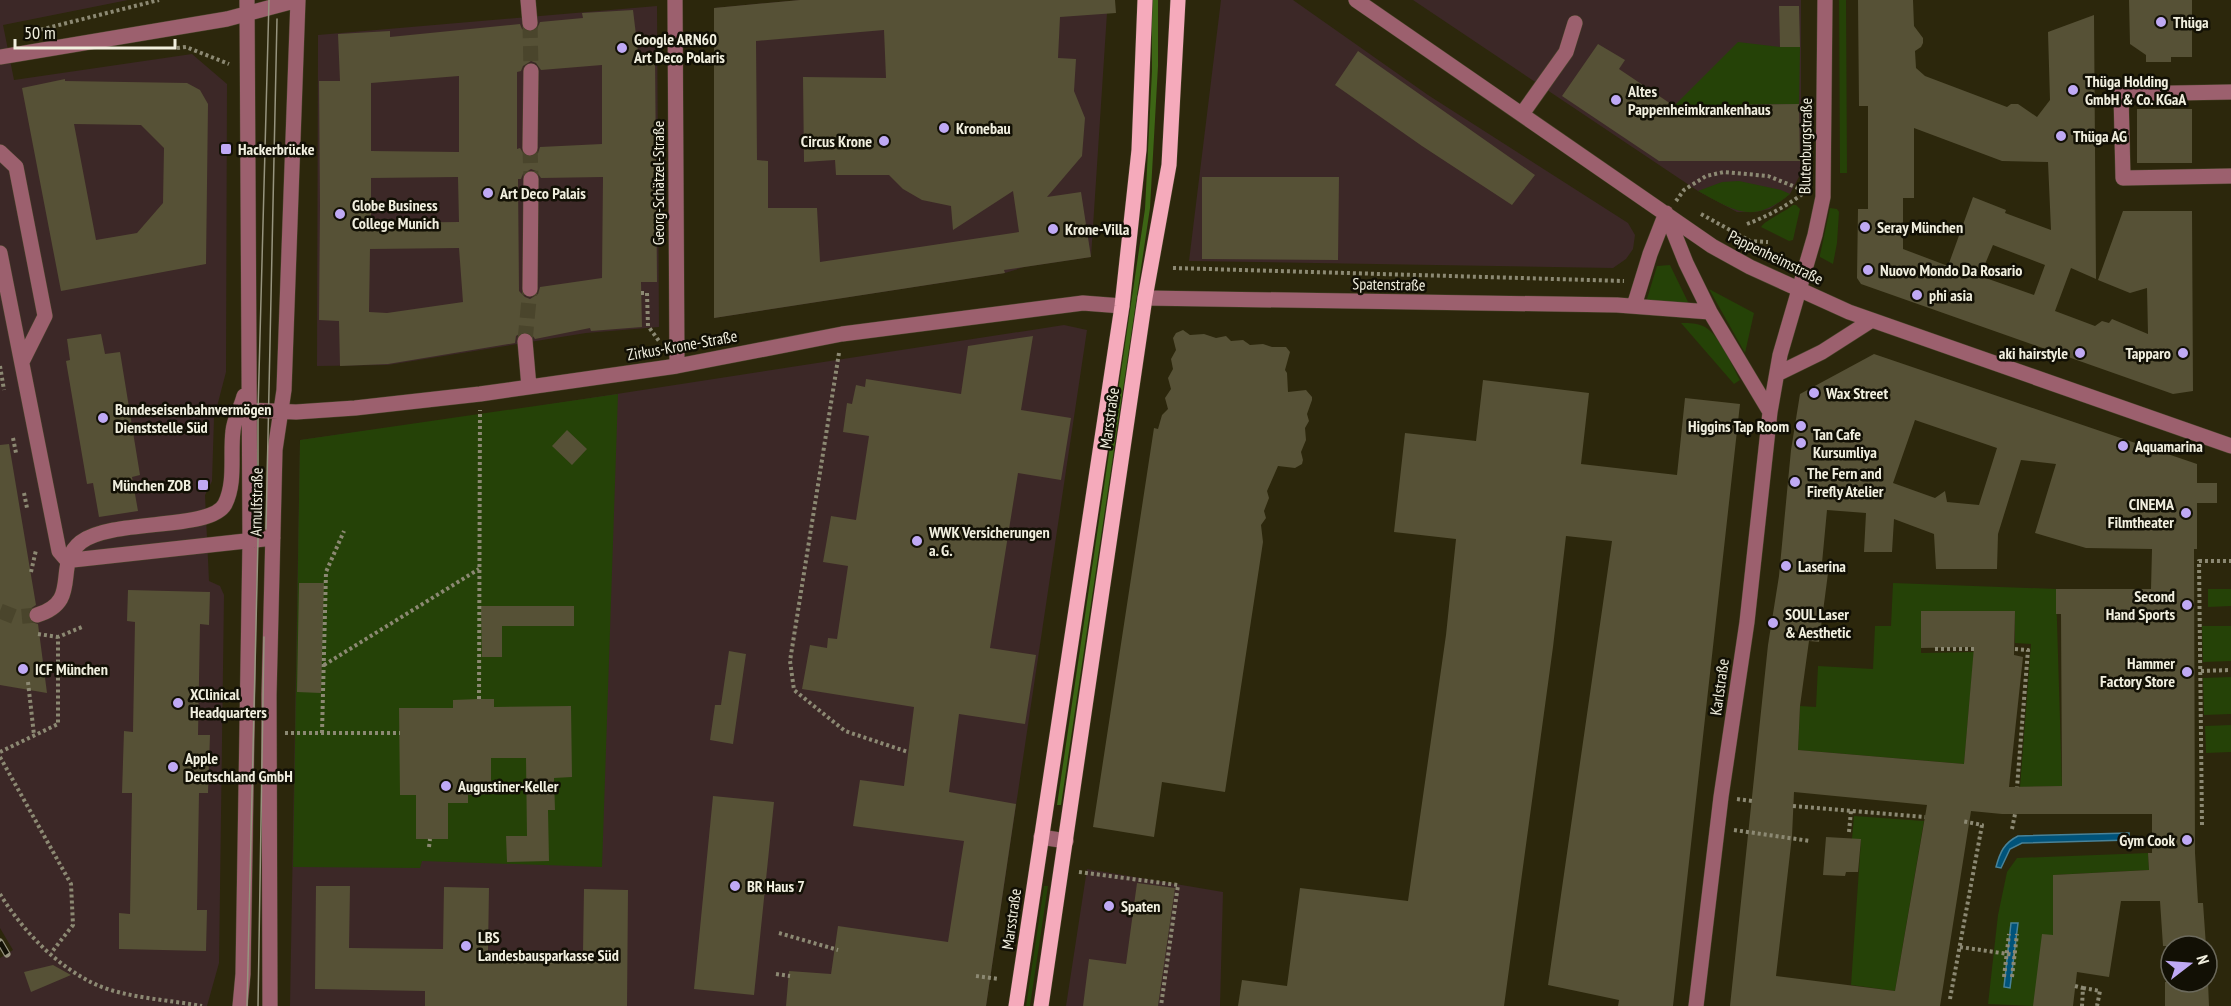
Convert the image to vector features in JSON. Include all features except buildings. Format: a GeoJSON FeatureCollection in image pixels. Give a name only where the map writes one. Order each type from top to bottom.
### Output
{"type":"FeatureCollection","features":[{"type":"Feature","properties":{"kind":"main road","name":"Marsstraße"},"geometry":{"type":"LineString","coordinates":[[1016,1006],[1122,306],[1139,150],[1144,0]]}},
{"type":"Feature","properties":{"kind":"main road","name":"Marsstraße"},"geometry":{"type":"LineString","coordinates":[[1041,1006],[1145,298],[1169,165],[1178,0]]}},
{"type":"Feature","properties":{"kind":"street"},"geometry":{"type":"LineString","coordinates":[[5,56],[227,19],[247,7],[298,0]]}},
{"type":"Feature","properties":{"kind":"street","name":"Arnulfstraße"},"geometry":{"type":"LineString","coordinates":[[270,1006],[269,695],[275,450],[284,390],[298,0]]}},
{"type":"Feature","properties":{"kind":"street"},"geometry":{"type":"LineString","coordinates":[[528,0],[530,23]]}},
{"type":"Feature","properties":{"kind":"street","name":"Georg-Schätzel-Straße"},"geometry":{"type":"LineString","coordinates":[[675,0],[677,366]]}},
{"type":"Feature","properties":{"kind":"street","name":"Pappenheimstraße"},"geometry":{"type":"LineString","coordinates":[[1356,0],[1712,246],[1750,267],[1872,320],[2231,446]]}},
{"type":"Feature","properties":{"kind":"street","name":"Blutenburgstraße"},"geometry":{"type":"LineString","coordinates":[[1799,290],[1823,197],[1825,0]]}},
{"type":"Feature","properties":{"kind":"street","name":"Arnulfstraße"},"geometry":{"type":"LineString","coordinates":[[240,1006],[243,974],[249,541],[247,7]]}},
{"type":"Feature","properties":{"kind":"street"},"geometry":{"type":"LineString","coordinates":[[1522,114],[1566,52],[1575,23]]}},
{"type":"Feature","properties":{"kind":"street"},"geometry":{"type":"LineString","coordinates":[[530,148],[531,70]]}},
{"type":"Feature","properties":{"kind":"street"},"geometry":{"type":"LineString","coordinates":[[2231,92],[2121,94],[2123,178],[2231,176]]}},
{"type":"Feature","properties":{"kind":"street"},"geometry":{"type":"LineString","coordinates":[[0,152],[16,167],[45,316],[22,362]]}},
{"type":"Feature","properties":{"kind":"street"},"geometry":{"type":"LineString","coordinates":[[530,289],[531,179]]}},
{"type":"Feature","properties":{"kind":"street"},"geometry":{"type":"LineString","coordinates":[[1634,306],[1666,213]]}},
{"type":"Feature","properties":{"kind":"street"},"geometry":{"type":"LineString","coordinates":[[1666,213],[1686,263],[1710,312],[1770,412]]}},
{"type":"Feature","properties":{"kind":"street"},"geometry":{"type":"LineString","coordinates":[[0,253],[59,551],[63,556],[75,560],[273,538]]}},
{"type":"Feature","properties":{"kind":"street","name":"Karlstraße"},"geometry":{"type":"LineString","coordinates":[[1696,1006],[1717,828],[1747,622],[1770,412],[1782,345],[1799,290]]}},
{"type":"Feature","properties":{"kind":"street","name":"Spatenstraße"},"geometry":{"type":"LineString","coordinates":[[1145,298],[1634,306],[1710,312]]}},
{"type":"Feature","properties":{"kind":"street","name":"Zirkus-Krone-Straße"},"geometry":{"type":"LineString","coordinates":[[248,410],[355,408],[480,394],[677,366],[842,334],[1083,303],[1122,306]]}},
{"type":"Feature","properties":{"kind":"street"},"geometry":{"type":"LineString","coordinates":[[1777,374],[1822,351],[1872,320]]}},
{"type":"Feature","properties":{"kind":"street"},"geometry":{"type":"LineString","coordinates":[[525,341],[529,387]]}},
{"type":"Feature","properties":{"kind":"street"},"geometry":{"type":"LineString","coordinates":[[37,615],[53,610],[62,599],[75,560],[76,547],[92,535],[105,531],[198,519],[218,513],[224,505],[231,486],[233,429],[244,399],[248,376]]}},
{"type":"Feature","properties":{"kind":"street"},"geometry":{"type":"LineString","coordinates":[[1041,837],[1066,841]]}},
{"type":"Feature","properties":{"kind":"path"},"geometry":{"type":"LineString","coordinates":[[30,32],[159,0]]}},
{"type":"Feature","properties":{"kind":"path"},"geometry":{"type":"LineString","coordinates":[[175,48],[186,46],[230,64]]}},
{"type":"Feature","properties":{"kind":"path"},"geometry":{"type":"LineString","coordinates":[[1666,213],[1684,190],[1706,176],[1724,172],[1767,176],[1823,197]]}},
{"type":"Feature","properties":{"kind":"path"},"geometry":{"type":"LineString","coordinates":[[1747,224],[1768,216],[1805,192]]}},
{"type":"Feature","properties":{"kind":"path"},"geometry":{"type":"LineString","coordinates":[[1666,213],[1692,209],[1750,242],[1768,242]]}},
{"type":"Feature","properties":{"kind":"path"},"geometry":{"type":"LineString","coordinates":[[1173,268],[1624,281]]}},
{"type":"Feature","properties":{"kind":"path"},"geometry":{"type":"LineString","coordinates":[[641,293],[647,293],[648,326]]}},
{"type":"Feature","properties":{"kind":"path"},"geometry":{"type":"LineString","coordinates":[[842,334],[790,662],[794,690],[845,731],[908,752]]}},
{"type":"Feature","properties":{"kind":"path"},"geometry":{"type":"LineString","coordinates":[[0,366],[4,390]]}},
{"type":"Feature","properties":{"kind":"path"},"geometry":{"type":"LineString","coordinates":[[479,699],[480,394]]}},
{"type":"Feature","properties":{"kind":"path"},"geometry":{"type":"LineString","coordinates":[[13,438],[16,453]]}},
{"type":"Feature","properties":{"kind":"path"},"geometry":{"type":"LineString","coordinates":[[24,493],[27,508]]}},
{"type":"Feature","properties":{"kind":"path"},"geometry":{"type":"LineString","coordinates":[[322,733],[326,572],[344,531]]}},
{"type":"Feature","properties":{"kind":"path"},"geometry":{"type":"LineString","coordinates":[[31,572],[36,550]]}},
{"type":"Feature","properties":{"kind":"path"},"geometry":{"type":"LineString","coordinates":[[2202,825],[2199,561],[2231,561]]}},
{"type":"Feature","properties":{"kind":"path"},"geometry":{"type":"LineString","coordinates":[[324,666],[479,569]]}},
{"type":"Feature","properties":{"kind":"path"},"geometry":{"type":"LineString","coordinates":[[32,633],[58,637],[82,627]]}},
{"type":"Feature","properties":{"kind":"path"},"geometry":{"type":"LineString","coordinates":[[0,752],[58,724],[58,637]]}},
{"type":"Feature","properties":{"kind":"path"},"geometry":{"type":"LineString","coordinates":[[1935,650],[1974,649]]}},
{"type":"Feature","properties":{"kind":"path"},"geometry":{"type":"LineString","coordinates":[[2015,649],[2028,650],[2016,787]]}},
{"type":"Feature","properties":{"kind":"path"},"geometry":{"type":"LineString","coordinates":[[2201,671],[2231,670]]}},
{"type":"Feature","properties":{"kind":"path"},"geometry":{"type":"LineString","coordinates":[[28,682],[34,736]]}},
{"type":"Feature","properties":{"kind":"path"},"geometry":{"type":"LineString","coordinates":[[284,733],[400,733]]}},
{"type":"Feature","properties":{"kind":"path"},"geometry":{"type":"LineString","coordinates":[[0,757],[71,884],[73,925],[51,953]]}},
{"type":"Feature","properties":{"kind":"path"},"geometry":{"type":"LineString","coordinates":[[1793,806],[1925,817]]}},
{"type":"Feature","properties":{"kind":"path"},"geometry":{"type":"LineString","coordinates":[[1849,832],[1851,812]]}},
{"type":"Feature","properties":{"kind":"path"},"geometry":{"type":"LineString","coordinates":[[2012,829],[2014,814]]}},
{"type":"Feature","properties":{"kind":"path"},"geometry":{"type":"LineString","coordinates":[[1950,999],[1982,825],[1962,821]]}},
{"type":"Feature","properties":{"kind":"path"},"geometry":{"type":"LineString","coordinates":[[1717,828],[1810,841]]}},
{"type":"Feature","properties":{"kind":"path"},"geometry":{"type":"LineString","coordinates":[[429,847],[430,839]]}},
{"type":"Feature","properties":{"kind":"path"},"geometry":{"type":"LineString","coordinates":[[1062,869],[1178,885],[1161,1006]]}},
{"type":"Feature","properties":{"kind":"path"},"geometry":{"type":"LineString","coordinates":[[0,894],[24,928],[71,969],[98,985],[112,990],[202,1006]]}},
{"type":"Feature","properties":{"kind":"path"},"geometry":{"type":"LineString","coordinates":[[780,933],[838,951]]}},
{"type":"Feature","properties":{"kind":"path"},"geometry":{"type":"LineString","coordinates":[[2004,976],[2009,933]]}},
{"type":"Feature","properties":{"kind":"path"},"geometry":{"type":"LineString","coordinates":[[2012,977],[2017,934]]}},
{"type":"Feature","properties":{"kind":"path"},"geometry":{"type":"LineString","coordinates":[[1960,947],[2014,955]]}},
{"type":"Feature","properties":{"kind":"path"},"geometry":{"type":"LineString","coordinates":[[776,974],[790,976]]}},
{"type":"Feature","properties":{"kind":"path"},"geometry":{"type":"LineString","coordinates":[[976,976],[999,979]]}},
{"type":"Feature","properties":{"kind":"path"},"geometry":{"type":"LineString","coordinates":[[2075,986],[2100,991],[2097,1006]]}},
{"type":"Feature","properties":{"kind":"path"},"geometry":{"type":"LineString","coordinates":[[2082,1006],[2083,988]]}},
{"type":"Feature","properties":{"kind":"shaded area"},"geometry":{"type":"Polygon","coordinates":[[[0,0],[128,0],[3,25],[14,80],[192,54],[227,84],[226,372],[214,418],[212,481],[205,495],[209,581],[220,586],[224,595],[219,963],[207,1006],[0,1006],[0,958],[13,950],[0,928],[0,0]]]}},
{"type":"Feature","properties":{"kind":"shaded area","name":"Circus Krone"},"geometry":{"type":"Polygon","coordinates":[[[800,0],[1106,0],[1091,257],[1024,267],[1005,273],[714,318],[714,8],[800,0]]]}},
{"type":"Feature","properties":{"kind":"shaded area"},"geometry":{"type":"Polygon","coordinates":[[[1221,0],[1293,0],[1428,95],[1628,223],[1635,235],[1633,249],[1626,259],[1613,268],[1189,261],[1221,0]]]}},
{"type":"Feature","properties":{"kind":"shaded area"},"geometry":{"type":"Polygon","coordinates":[[[1413,0],[1801,0],[1801,173],[1790,194],[1770,209],[1737,212],[1698,191],[1413,0]]]}},
{"type":"Feature","properties":{"kind":"shaded area","name":"Art Deco Palais"},"geometry":{"type":"Polygon","coordinates":[[[657,6],[659,327],[586,333],[388,365],[317,366],[318,35],[657,6]]]}},
{"type":"Feature","properties":{"kind":"shaded area"},"geometry":{"type":"Polygon","coordinates":[[[1064,325],[1087,330],[986,1006],[290,1006],[300,440],[480,415],[1064,325]]]}},
{"type":"Feature","properties":{"kind":"shaded area"},"geometry":{"type":"Polygon","coordinates":[[[1087,869],[1223,892],[1220,1006],[1066,1006],[1087,869]]]}},
{"type":"Feature","properties":{"kind":"green space"},"geometry":{"type":"Polygon","coordinates":[[[1152,0],[1158,0],[1158,66],[1150,208],[1061,805],[1057,805],[1145,209],[1152,71],[1152,0]]]}},
{"type":"Feature","properties":{"kind":"green space"},"geometry":{"type":"Polygon","coordinates":[[[1839,0],[1846,0],[1847,173],[1840,173],[1839,0]]]}},
{"type":"Feature","properties":{"kind":"green space"},"geometry":{"type":"Polygon","coordinates":[[[1738,42],[1800,47],[1799,104],[1674,106],[1738,42]]]}},
{"type":"Feature","properties":{"kind":"green space"},"geometry":{"type":"Polygon","coordinates":[[[1739,181],[1790,194],[1777,204],[1765,209],[1744,212],[1698,191],[1722,182],[1739,181]]]}},
{"type":"Feature","properties":{"kind":"green space"},"geometry":{"type":"Polygon","coordinates":[[[1793,205],[1800,209],[1793,240],[1789,241],[1761,227],[1767,222],[1793,205]]]}},
{"type":"Feature","properties":{"kind":"green space"},"geometry":{"type":"Polygon","coordinates":[[[1830,208],[1837,209],[1839,212],[1833,264],[1820,257],[1830,208]]]}},
{"type":"Feature","properties":{"kind":"green space"},"geometry":{"type":"Polygon","coordinates":[[[1670,265],[1688,302],[1646,302],[1657,266],[1670,265]]]}},
{"type":"Feature","properties":{"kind":"green space"},"geometry":{"type":"Polygon","coordinates":[[[1709,289],[1754,313],[1745,353],[1709,289]]]}},
{"type":"Feature","properties":{"kind":"green space"},"geometry":{"type":"Polygon","coordinates":[[[1681,323],[1699,325],[1711,331],[1721,344],[1740,380],[1734,384],[1681,323]]]}},
{"type":"Feature","properties":{"kind":"green space","name":"Augustiner-Keller"},"geometry":{"type":"Polygon","coordinates":[[[618,394],[602,867],[422,861],[420,868],[293,867],[300,440],[618,394]]]}},
{"type":"Feature","properties":{"kind":"green space"},"geometry":{"type":"Polygon","coordinates":[[[1893,583],[2056,589],[2062,786],[2020,787],[2031,644],[2015,643],[2015,611],[1921,612],[1921,653],[1974,652],[1964,764],[1798,750],[1800,706],[1816,707],[1818,666],[1873,669],[1875,626],[1891,626],[1893,583]]]}},
{"type":"Feature","properties":{"kind":"green space"},"geometry":{"type":"Polygon","coordinates":[[[2208,589],[2231,589],[2231,606],[2208,607],[2208,589]]]}},
{"type":"Feature","properties":{"kind":"green space"},"geometry":{"type":"Polygon","coordinates":[[[2202,626],[2231,626],[2231,661],[2203,662],[2202,626]]]}},
{"type":"Feature","properties":{"kind":"green space"},"geometry":{"type":"Polygon","coordinates":[[[2231,677],[2231,714],[2204,715],[2203,678],[2231,677]]]}},
{"type":"Feature","properties":{"kind":"green space"},"geometry":{"type":"Polygon","coordinates":[[[2231,725],[2231,752],[2206,753],[2205,726],[2231,725]]]}},
{"type":"Feature","properties":{"kind":"green space"},"geometry":{"type":"Polygon","coordinates":[[[1854,816],[1924,821],[1895,991],[1851,985],[1861,840],[1852,839],[1854,816]]]}},
{"type":"Feature","properties":{"kind":"green space"},"geometry":{"type":"Polygon","coordinates":[[[2148,853],[2149,870],[2053,875],[2053,935],[2033,1006],[1988,1004],[1998,915],[2007,872],[2017,858],[2148,853]]]}},
{"type":"Feature","properties":{"kind":"green space"},"geometry":{"type":"Polygon","coordinates":[[[1044,886],[1048,886],[1030,1006],[1026,1006],[1044,886]]]}},
{"type":"Feature","properties":{"kind":"water"},"geometry":{"type":"Polygon","coordinates":[[[2129,833],[2129,840],[2022,843],[2010,849],[2001,868],[1996,867],[2003,848],[2018,836],[2129,833]]]}},
{"type":"Feature","properties":{"kind":"water"},"geometry":{"type":"Polygon","coordinates":[[[2011,923],[2018,923],[2010,988],[2004,987],[2011,923]]]}},
{"type":"Feature","properties":{"kind":"tunnel"},"geometry":{"type":"LineString","coordinates":[[530,23],[531,71]]}},
{"type":"Feature","properties":{"kind":"tunnel"},"geometry":{"type":"LineString","coordinates":[[530,148],[531,179]]}},
{"type":"Feature","properties":{"kind":"tunnel"},"geometry":{"type":"LineString","coordinates":[[525,341],[530,289]]}},
{"type":"Feature","properties":{"kind":"tunnel"},"geometry":{"type":"LineString","coordinates":[[0,611],[15,617],[37,615]]}},
{"type":"Feature","properties":{"kind":"tram line"},"geometry":{"type":"LineString","coordinates":[[247,1006],[258,540],[258,411],[269,0]]}},
{"type":"Feature","properties":{"kind":"tram line"},"geometry":{"type":"LineString","coordinates":[[266,529],[277,19]]}},
{"type":"Feature","properties":{"kind":"tram line"},"geometry":{"type":"LineString","coordinates":[[258,1006],[264,637]]}},
{"type":"Feature","properties":{"kind":"railway"},"geometry":{"type":"LineString","coordinates":[[0,942],[7,954]]}},
{"type":"Feature","properties":{"kind":"place","name":"Thüga"},"geometry":{"type":"Point","coordinates":[2161,22]}},
{"type":"Feature","properties":{"kind":"place","name":"Google ARN60 Art Deco Polaris"},"geometry":{"type":"Point","coordinates":[622,48]}},
{"type":"Feature","properties":{"kind":"place","name":"Thüga Holding GmbH & Co. KGaA"},"geometry":{"type":"Point","coordinates":[2073,90]}},
{"type":"Feature","properties":{"kind":"place","name":"Altes Pappenheimkrankenhaus"},"geometry":{"type":"Point","coordinates":[1616,100]}},
{"type":"Feature","properties":{"kind":"place","name":"Kronebau"},"geometry":{"type":"Point","coordinates":[944,128]}},
{"type":"Feature","properties":{"kind":"place","name":"Thüga AG"},"geometry":{"type":"Point","coordinates":[2061,136]}},
{"type":"Feature","properties":{"kind":"place","name":"Circus Krone"},"geometry":{"type":"Point","coordinates":[884,141]}},
{"type":"Feature","properties":{"kind":"place","name":"Hackerbrücke"},"geometry":{"type":"Point","coordinates":[226,149]}},
{"type":"Feature","properties":{"kind":"place","name":"Art Deco Palais"},"geometry":{"type":"Point","coordinates":[488,193]}},
{"type":"Feature","properties":{"kind":"place","name":"Globe Business College Munich"},"geometry":{"type":"Point","coordinates":[340,214]}},
{"type":"Feature","properties":{"kind":"place","name":"Seray München"},"geometry":{"type":"Point","coordinates":[1865,227]}},
{"type":"Feature","properties":{"kind":"place","name":"Krone-Villa"},"geometry":{"type":"Point","coordinates":[1053,229]}},
{"type":"Feature","properties":{"kind":"place","name":"Nuovo Mondo Da Rosario"},"geometry":{"type":"Point","coordinates":[1868,270]}},
{"type":"Feature","properties":{"kind":"place","name":"phi asia"},"geometry":{"type":"Point","coordinates":[1917,295]}},
{"type":"Feature","properties":{"kind":"place","name":"aki hairstyle"},"geometry":{"type":"Point","coordinates":[2080,353]}},
{"type":"Feature","properties":{"kind":"place","name":"Tapparo"},"geometry":{"type":"Point","coordinates":[2183,353]}},
{"type":"Feature","properties":{"kind":"place","name":"Wax Street"},"geometry":{"type":"Point","coordinates":[1814,393]}},
{"type":"Feature","properties":{"kind":"place","name":"Bundeseisenbahnvermögen Dienststelle Süd"},"geometry":{"type":"Point","coordinates":[103,418]}},
{"type":"Feature","properties":{"kind":"place","name":"Higgins Tap Room"},"geometry":{"type":"Point","coordinates":[1801,426]}},
{"type":"Feature","properties":{"kind":"place","name":"Tan Cafe Kursumliya"},"geometry":{"type":"Point","coordinates":[1801,443]}},
{"type":"Feature","properties":{"kind":"place","name":"Aquamarina"},"geometry":{"type":"Point","coordinates":[2123,446]}},
{"type":"Feature","properties":{"kind":"place","name":"The Fern and Firefly Atelier"},"geometry":{"type":"Point","coordinates":[1795,482]}},
{"type":"Feature","properties":{"kind":"place","name":"München ZOB"},"geometry":{"type":"Point","coordinates":[203,485]}},
{"type":"Feature","properties":{"kind":"place","name":"CINEMA Filmtheater"},"geometry":{"type":"Point","coordinates":[2186,513]}},
{"type":"Feature","properties":{"kind":"place","name":"WWK Versicherungen a. G."},"geometry":{"type":"Point","coordinates":[917,541]}},
{"type":"Feature","properties":{"kind":"place","name":"Laserina"},"geometry":{"type":"Point","coordinates":[1786,566]}},
{"type":"Feature","properties":{"kind":"place","name":"Second Hand Sports"},"geometry":{"type":"Point","coordinates":[2187,605]}},
{"type":"Feature","properties":{"kind":"place","name":"SOUL Laser & Aesthetic"},"geometry":{"type":"Point","coordinates":[1773,623]}},
{"type":"Feature","properties":{"kind":"place","name":"ICF München"},"geometry":{"type":"Point","coordinates":[23,669]}},
{"type":"Feature","properties":{"kind":"place","name":"Hammer Factory Store"},"geometry":{"type":"Point","coordinates":[2187,672]}},
{"type":"Feature","properties":{"kind":"place","name":"XClinical Headquarters"},"geometry":{"type":"Point","coordinates":[178,703]}},
{"type":"Feature","properties":{"kind":"place","name":"Apple Deutschland GmbH"},"geometry":{"type":"Point","coordinates":[173,767]}},
{"type":"Feature","properties":{"kind":"place","name":"Augustiner-Keller"},"geometry":{"type":"Point","coordinates":[446,786]}},
{"type":"Feature","properties":{"kind":"place","name":"Gym Cook"},"geometry":{"type":"Point","coordinates":[2187,840]}},
{"type":"Feature","properties":{"kind":"place","name":"BR Haus 7"},"geometry":{"type":"Point","coordinates":[735,886]}},
{"type":"Feature","properties":{"kind":"place","name":"Spaten"},"geometry":{"type":"Point","coordinates":[1109,906]}},
{"type":"Feature","properties":{"kind":"place","name":"LBS Landesbausparkasse Süd"},"geometry":{"type":"Point","coordinates":[466,946]}}]}
